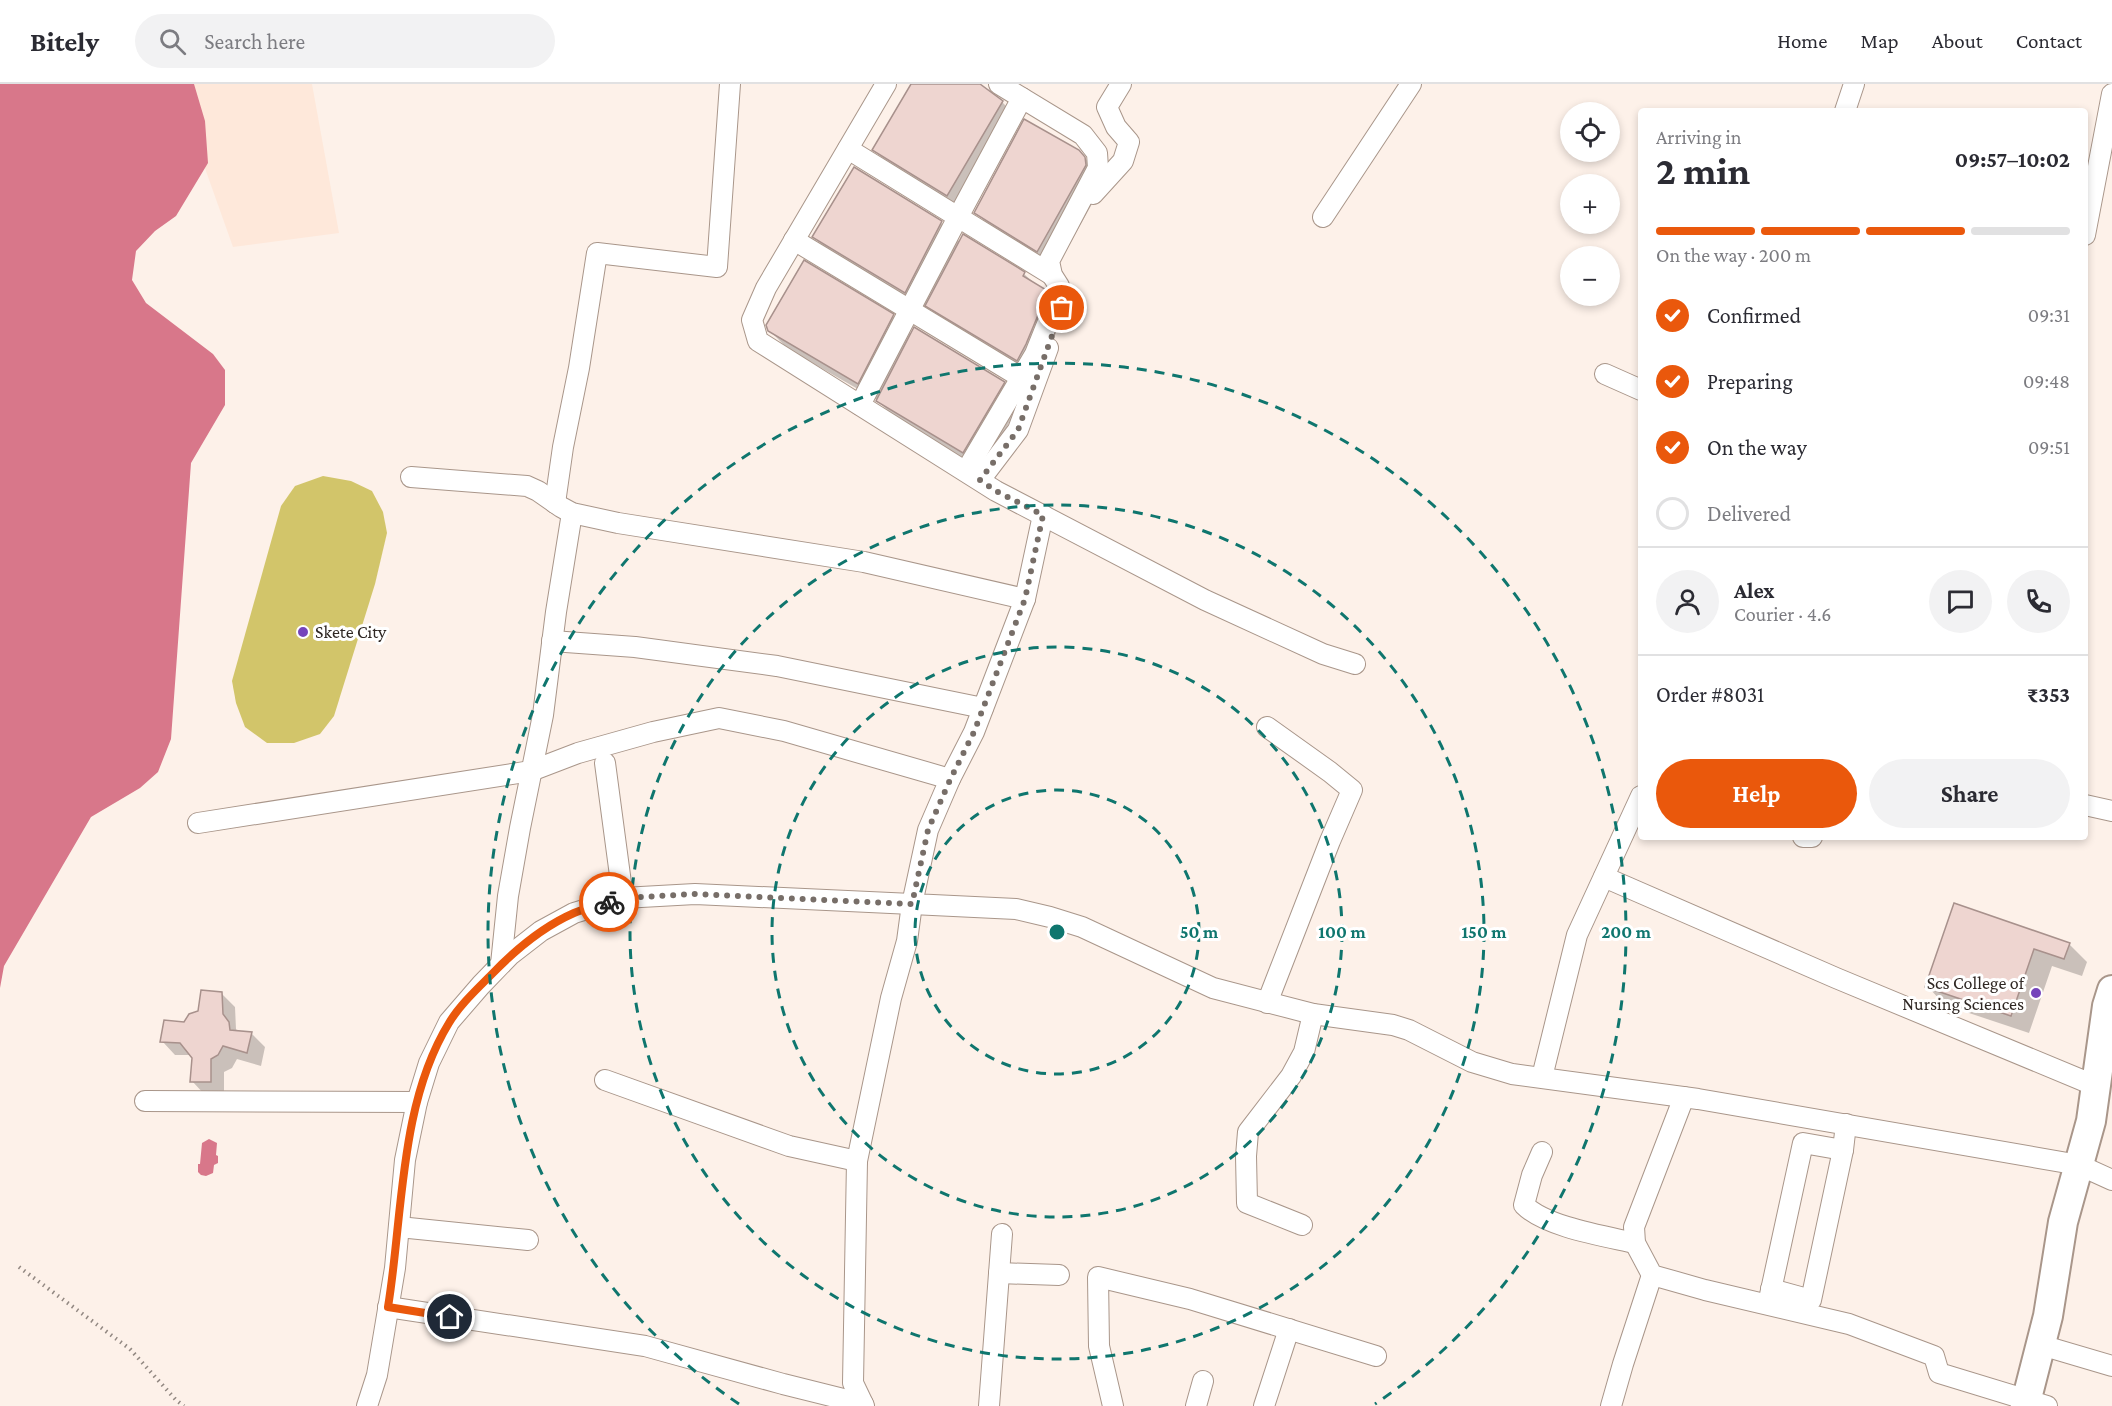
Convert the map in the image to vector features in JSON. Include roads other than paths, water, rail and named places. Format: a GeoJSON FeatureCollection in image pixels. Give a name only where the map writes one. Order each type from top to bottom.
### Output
{"type":"FeatureCollection","features":[{"type":"Feature","properties":{"kind":"street"},"geometry":{"type":"LineString","coordinates":[[501,964],[508,896],[543,715],[564,508],[563,447],[579,368],[597,253],[717,267],[730,84]]}},
{"type":"Feature","properties":{"kind":"street"},"geometry":{"type":"LineString","coordinates":[[886,84],[766,288],[752,320],[758,341],[996,491],[1205,600],[1323,654],[1355,664]]}},
{"type":"Feature","properties":{"kind":"street"},"geometry":{"type":"LineString","coordinates":[[973,476],[1035,354],[1060,292],[1052,275],[1049,261],[1098,168],[1097,153],[1083,135],[999,84]]}},
{"type":"Feature","properties":{"kind":"street"},"geometry":{"type":"LineString","coordinates":[[973,476],[1018,430],[1062,308],[1065,283],[1064,252],[1068,230],[1096,190],[1123,161],[1128,142],[1116,127],[1107,107],[1122,84]]}},
{"type":"Feature","properties":{"kind":"street"},"geometry":{"type":"LineString","coordinates":[[1323,217],[1411,84]]}},
{"type":"Feature","properties":{"kind":"street"},"geometry":{"type":"LineString","coordinates":[[1846,108],[1854,84]]}},
{"type":"Feature","properties":{"kind":"street"},"geometry":{"type":"LineString","coordinates":[[2088,219],[2112,94]]}},
{"type":"Feature","properties":{"kind":"street"},"geometry":{"type":"LineString","coordinates":[[860,405],[1022,98]]}},
{"type":"Feature","properties":{"kind":"street"},"geometry":{"type":"LineString","coordinates":[[848,149],[1052,275]]}},
{"type":"Feature","properties":{"kind":"street"},"geometry":{"type":"LineString","coordinates":[[794,240],[1022,378]]}},
{"type":"Feature","properties":{"kind":"street"},"geometry":{"type":"LineString","coordinates":[[1605,374],[1638,389]]}},
{"type":"Feature","properties":{"kind":"street"},"geometry":{"type":"LineString","coordinates":[[411,477],[527,486],[538,490],[564,508],[618,523],[864,562],[1025,599]]}},
{"type":"Feature","properties":{"kind":"street"},"geometry":{"type":"LineString","coordinates":[[864,1405],[853,1383],[857,1161],[891,998],[907,941],[912,904],[928,830],[974,732],[1025,599],[1043,515]]}},
{"type":"Feature","properties":{"kind":"street"},"geometry":{"type":"LineString","coordinates":[[552,641],[635,647],[777,666],[983,708]]}},
{"type":"Feature","properties":{"kind":"street"},"geometry":{"type":"LineString","coordinates":[[198,823],[531,771],[578,753],[653,732],[719,718],[784,731],[950,780]]}},
{"type":"Feature","properties":{"kind":"street"},"geometry":{"type":"LineString","coordinates":[[1267,728],[1352,790],[1267,1003]]}},
{"type":"Feature","properties":{"kind":"street"},"geometry":{"type":"LineString","coordinates":[[605,763],[623,898]]}},
{"type":"Feature","properties":{"kind":"street"},"geometry":{"type":"LineString","coordinates":[[1542,1077],[1577,935],[1638,803]]}},
{"type":"Feature","properties":{"kind":"street"},"geometry":{"type":"LineString","coordinates":[[2088,806],[2112,811]]}},
{"type":"Feature","properties":{"kind":"street"},"geometry":{"type":"LineString","coordinates":[[1604,877],[1836,978],[2096,1086]]}},
{"type":"Feature","properties":{"kind":"street"},"geometry":{"type":"LineString","coordinates":[[367,1406],[377,1375],[399,1227],[405,1160],[417,1102],[429,1063],[449,1022],[501,964],[541,931],[574,913],[623,898],[695,894],[1004,908],[1050,916],[1082,927],[1213,988],[1313,1014],[1393,1025],[1409,1030],[1472,1062],[1512,1074],[1684,1097],[2079,1165],[2112,1180]]}},
{"type":"Feature","properties":{"kind":"street"},"geometry":{"type":"LineString","coordinates":[[1769,1296],[1934,1356],[1939,1373],[2033,1404],[2063,1222],[2091,1121],[2107,1006],[2112,990]]}},
{"type":"Feature","properties":{"kind":"street"},"geometry":{"type":"LineString","coordinates":[[1302,1225],[1247,1203],[1246,1156],[1248,1132],[1291,1076],[1304,1052],[1313,1014]]}},
{"type":"Feature","properties":{"kind":"street"},"geometry":{"type":"LineString","coordinates":[[605,1080],[789,1146],[857,1161]]}},
{"type":"Feature","properties":{"kind":"street"},"geometry":{"type":"LineString","coordinates":[[1611,1406],[1652,1275],[1635,1243],[1634,1227],[1684,1097]]}},
{"type":"Feature","properties":{"kind":"street"},"geometry":{"type":"LineString","coordinates":[[145,1101],[417,1102]]}},
{"type":"Feature","properties":{"kind":"street"},"geometry":{"type":"LineString","coordinates":[[1652,1275],[1705,1290],[1811,1300],[1846,1124]]}},
{"type":"Feature","properties":{"kind":"street"},"geometry":{"type":"LineString","coordinates":[[1769,1296],[1803,1143],[1842,1150]]}},
{"type":"Feature","properties":{"kind":"street"},"geometry":{"type":"LineString","coordinates":[[1542,1152],[1532,1175],[1524,1205],[1529,1210],[1563,1226],[1635,1243]]}},
{"type":"Feature","properties":{"kind":"street"},"geometry":{"type":"LineString","coordinates":[[399,1227],[528,1240]]}},
{"type":"Feature","properties":{"kind":"street"},"geometry":{"type":"LineString","coordinates":[[989,1406],[1002,1234]]}},
{"type":"Feature","properties":{"kind":"street"},"geometry":{"type":"LineString","coordinates":[[999,1273],[1059,1275]]}},
{"type":"Feature","properties":{"kind":"street"},"geometry":{"type":"LineString","coordinates":[[1113,1406],[1099,1346],[1098,1277],[1190,1299],[1376,1356]]}},
{"type":"Feature","properties":{"kind":"street"},"geometry":{"type":"LineString","coordinates":[[388,1307],[645,1346],[864,1405]]}},
{"type":"Feature","properties":{"kind":"street"},"geometry":{"type":"LineString","coordinates":[[1264,1406],[1289,1329]]}},
{"type":"Feature","properties":{"kind":"street"},"geometry":{"type":"LineString","coordinates":[[2041,1346],[2112,1366]]}},
{"type":"Feature","properties":{"kind":"street"},"geometry":{"type":"LineString","coordinates":[[1196,1406],[1203,1381]]}},
{"type":"Feature","properties":{"kind":"place","name":"Skete City"},"geometry":{"type":"Point","coordinates":[303,632]}},
{"type":"Feature","properties":{"kind":"place","name":"Scs College of Nursing Sciences"},"geometry":{"type":"Point","coordinates":[2036,993]}}]}
